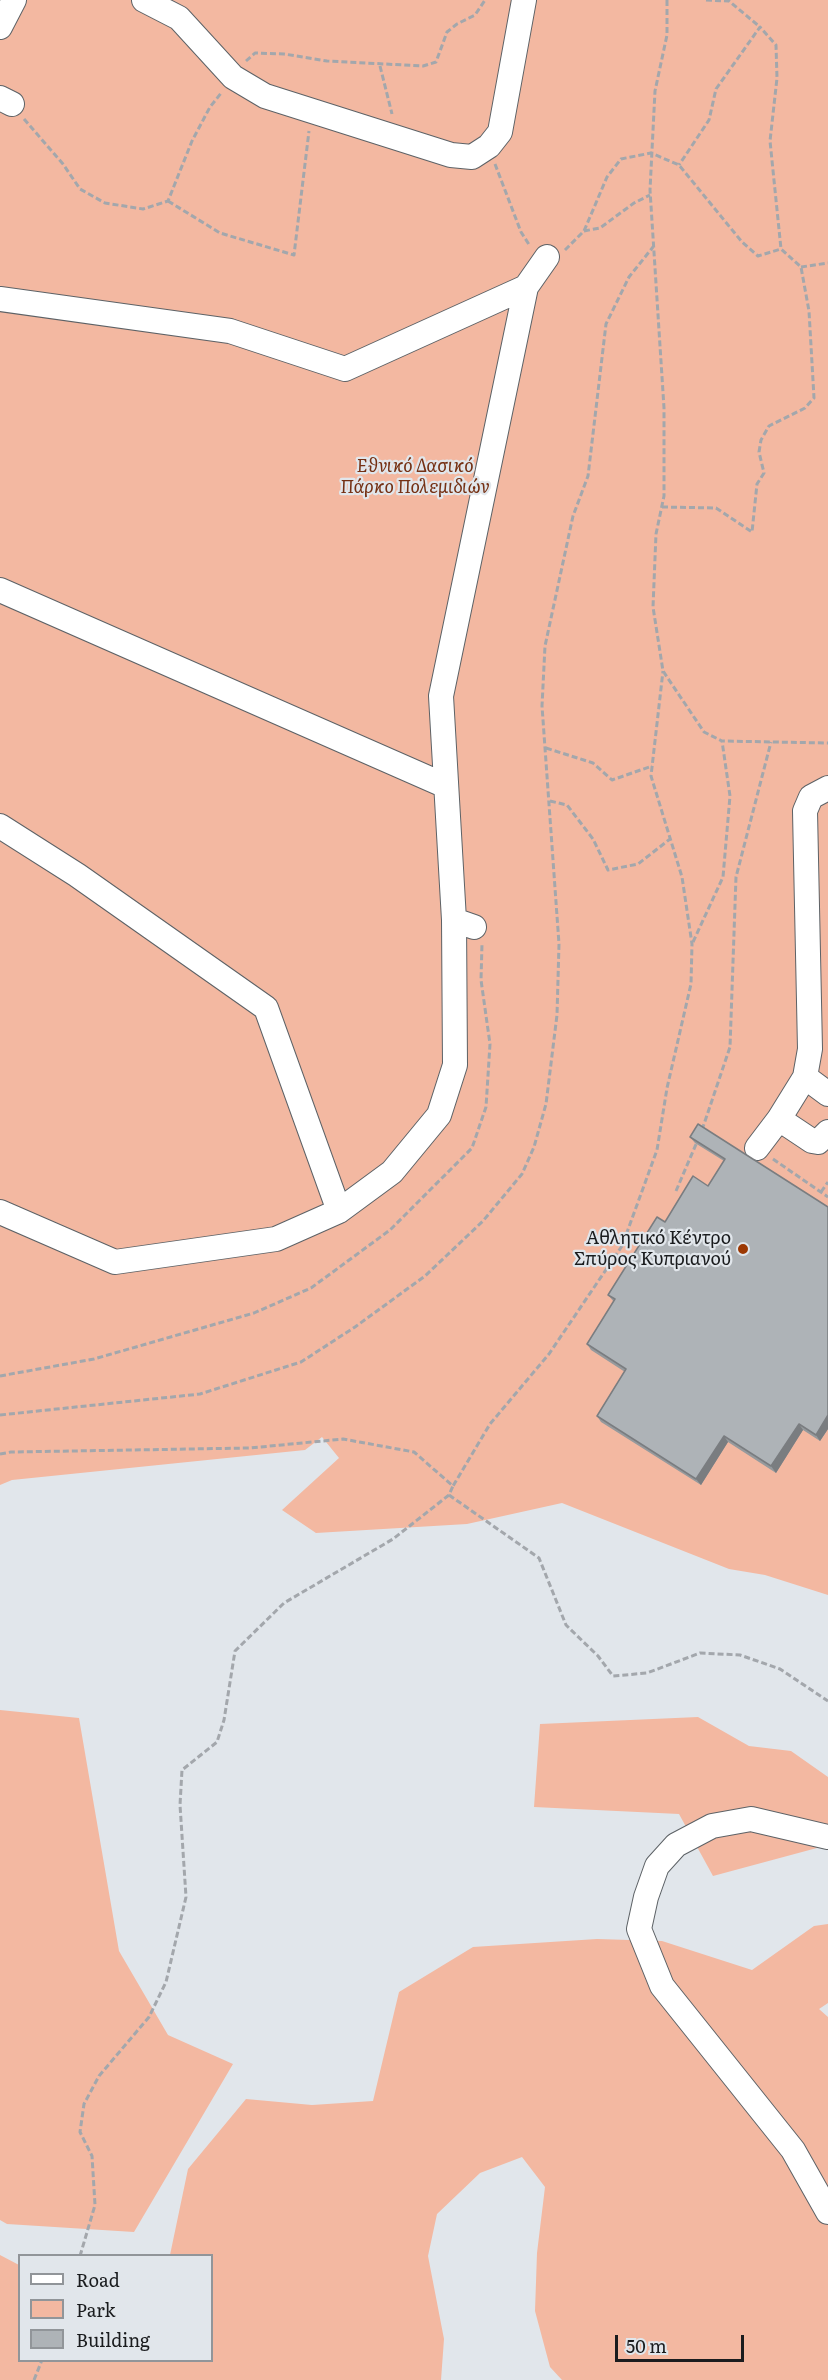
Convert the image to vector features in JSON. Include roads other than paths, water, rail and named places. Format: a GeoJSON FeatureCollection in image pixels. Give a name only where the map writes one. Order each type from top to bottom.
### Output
{"type":"FeatureCollection","features":[{"type":"Feature","properties":{"kind":"street"},"geometry":{"type":"LineString","coordinates":[[0,27],[14,0]]}},
{"type":"Feature","properties":{"kind":"street"},"geometry":{"type":"LineString","coordinates":[[144,0],[179,18],[233,77],[265,96],[311,113],[451,155],[472,157],[489,146],[500,132],[524,0]]}},
{"type":"Feature","properties":{"kind":"street"},"geometry":{"type":"LineString","coordinates":[[0,1212],[115,1262],[276,1239],[339,1211],[392,1172],[439,1115],[455,1065],[464,923],[446,786],[441,696],[526,287],[548,257]]}},
{"type":"Feature","properties":{"kind":"street"},"geometry":{"type":"LineString","coordinates":[[0,299],[230,331],[345,369],[526,287]]}},
{"type":"Feature","properties":{"kind":"street"},"geometry":{"type":"LineString","coordinates":[[0,590],[446,786]]}},
{"type":"Feature","properties":{"kind":"street"},"geometry":{"type":"LineString","coordinates":[[757,1148],[779,1119],[805,1077],[810,1049],[805,811],[811,797],[822,789],[828,788]]}},
{"type":"Feature","properties":{"kind":"street"},"geometry":{"type":"LineString","coordinates":[[0,826],[77,875],[266,1008],[339,1211]]}},
{"type":"Feature","properties":{"kind":"street"},"geometry":{"type":"LineString","coordinates":[[805,1077],[828,1095]]}},
{"type":"Feature","properties":{"kind":"street"},"geometry":{"type":"LineString","coordinates":[[779,1119],[812,1141],[818,1142],[828,1132]]}},
{"type":"Feature","properties":{"kind":"street"},"geometry":{"type":"LineString","coordinates":[[828,1837],[751,1819],[712,1826],[676,1845],[657,1866],[646,1897],[639,1929],[662,1986],[793,2150],[828,2212]]}},
{"type":"Feature","properties":{"kind":"place","name":"Αθλητικό Κέντρο Σπύρος Κυπριανού"},"geometry":{"type":"Point","coordinates":[743,1249]}},
{"type":"Feature","properties":{"kind":"park label","name":"Εθνικό Δασικό Πάρκο Πολεμιδιών"},"geometry":{"type":"Point","coordinates":[415,477]}}]}
